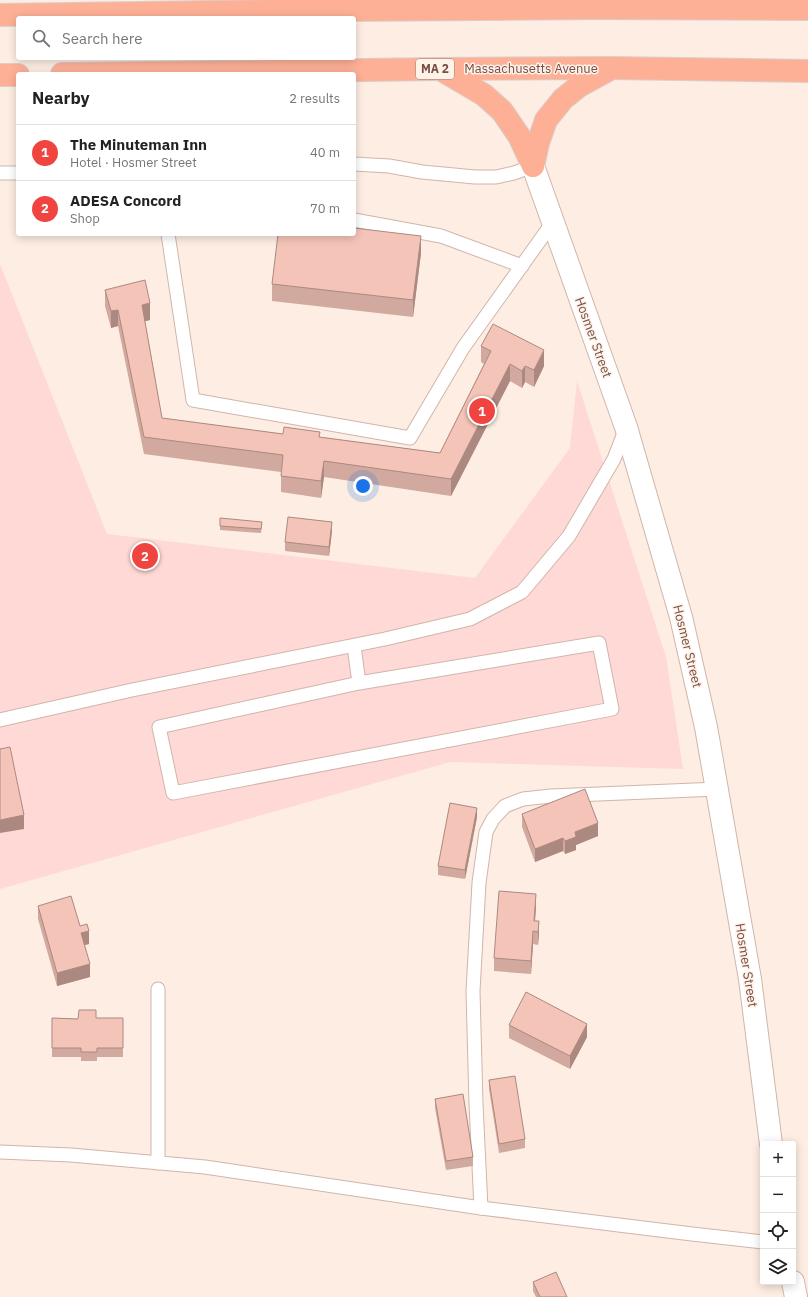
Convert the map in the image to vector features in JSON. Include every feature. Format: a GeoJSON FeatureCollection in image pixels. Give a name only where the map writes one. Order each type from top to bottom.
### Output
{"type":"FeatureCollection","features":[{"type":"Feature","properties":{"kind":"highway"},"geometry":{"type":"LineString","coordinates":[[346,10],[387,0]]}},
{"type":"Feature","properties":{"kind":"highway"},"geometry":{"type":"LineString","coordinates":[[568,0],[598,8]]}},
{"type":"Feature","properties":{"kind":"highway"},"geometry":{"type":"LineString","coordinates":[[0,15],[598,8],[808,9]]}},
{"type":"Feature","properties":{"kind":"highway"},"geometry":{"type":"LineString","coordinates":[[533,166],[538,142],[546,120],[563,99],[579,86],[611,68]]}},
{"type":"Feature","properties":{"kind":"highway","name":"Massachusetts Avenue"},"geometry":{"type":"LineString","coordinates":[[213,72],[611,68],[808,71]]}},
{"type":"Feature","properties":{"kind":"highway"},"geometry":{"type":"LineString","coordinates":[[439,69],[484,95],[502,111],[519,136],[533,166]]}},
{"type":"Feature","properties":{"kind":"highway"},"geometry":{"type":"LineString","coordinates":[[0,76],[16,75]]}},
{"type":"Feature","properties":{"kind":"street","name":"Hosmer Street"},"geometry":{"type":"LineString","coordinates":[[533,166],[626,427],[681,617],[706,727],[718,790],[750,979],[772,1141]]}},
{"type":"Feature","properties":{"kind":"street"},"geometry":{"type":"LineString","coordinates":[[794,1285],[796,1297]]}},
{"type":"Feature","properties":{"kind":"lane"},"geometry":{"type":"LineString","coordinates":[[356,164],[389,166],[422,172],[475,178],[496,177],[514,173],[533,166]]}},
{"type":"Feature","properties":{"kind":"lane"},"geometry":{"type":"LineString","coordinates":[[0,173],[16,173]]}},
{"type":"Feature","properties":{"kind":"lane"},"geometry":{"type":"LineString","coordinates":[[356,220],[441,236],[522,266]]}},
{"type":"Feature","properties":{"kind":"lane"},"geometry":{"type":"LineString","coordinates":[[168,236],[192,400],[410,438],[463,348],[553,222]]}},
{"type":"Feature","properties":{"kind":"lane"},"geometry":{"type":"LineString","coordinates":[[0,720],[132,690],[354,646],[470,619],[522,592],[569,536],[614,460],[626,427]]}},
{"type":"Feature","properties":{"kind":"lane"},"geometry":{"type":"LineString","coordinates":[[599,643],[612,709],[173,793],[159,728],[358,683],[599,643]]}},
{"type":"Feature","properties":{"kind":"lane"},"geometry":{"type":"LineString","coordinates":[[354,646],[358,683]]}},
{"type":"Feature","properties":{"kind":"lane"},"geometry":{"type":"LineString","coordinates":[[481,1208],[473,991],[479,883],[486,832],[493,820],[505,806],[523,799],[550,796],[718,790]]}},
{"type":"Feature","properties":{"kind":"lane"},"geometry":{"type":"LineString","coordinates":[[158,989],[158,1163]]}},
{"type":"Feature","properties":{"kind":"lane"},"geometry":{"type":"LineString","coordinates":[[0,1152],[71,1155],[205,1167],[481,1208],[760,1242]]}},
{"type":"Feature","properties":{"kind":"shaded area"},"geometry":{"type":"Polygon","coordinates":[[[0,264],[107,534],[475,578],[570,448],[577,381],[666,657],[683,769],[450,762],[0,889],[0,264]]]}},
{"type":"Feature","properties":{"kind":"building"},"geometry":{"type":"Polygon","coordinates":[[[356,228],[421,236],[413,300],[272,284],[278,236],[356,236],[356,228]]]}},
{"type":"Feature","properties":{"kind":"building"},"geometry":{"type":"Polygon","coordinates":[[[145,280],[150,303],[142,305],[162,418],[283,434],[284,427],[320,432],[319,437],[440,453],[491,351],[481,346],[493,324],[544,350],[534,370],[525,366],[522,371],[510,364],[451,479],[324,461],[321,481],[281,476],[283,455],[144,437],[118,310],[111,311],[105,290],[145,280]]]}},
{"type":"Feature","properties":{"kind":"building"},"geometry":{"type":"Polygon","coordinates":[[[288,517],[332,522],[329,547],[285,542],[288,517]]]}},
{"type":"Feature","properties":{"kind":"building"},"geometry":{"type":"Polygon","coordinates":[[[220,518],[262,522],[261,529],[220,526],[220,518]]]}},
{"type":"Feature","properties":{"kind":"building"},"geometry":{"type":"Polygon","coordinates":[[[10,747],[24,815],[0,820],[0,749],[10,747]]]}},
{"type":"Feature","properties":{"kind":"building"},"geometry":{"type":"Polygon","coordinates":[[[585,789],[598,823],[575,832],[576,837],[565,841],[563,838],[535,849],[522,814],[585,789]]]}},
{"type":"Feature","properties":{"kind":"building"},"geometry":{"type":"Polygon","coordinates":[[[450,803],[477,808],[465,870],[438,866],[450,803]]]}},
{"type":"Feature","properties":{"kind":"building"},"geometry":{"type":"Polygon","coordinates":[[[499,891],[536,894],[534,921],[539,921],[538,932],[533,931],[531,961],[494,958],[499,891]]]}},
{"type":"Feature","properties":{"kind":"building"},"geometry":{"type":"Polygon","coordinates":[[[71,896],[80,926],[87,924],[89,931],[81,933],[90,964],[57,973],[38,906],[71,896]]]}},
{"type":"Feature","properties":{"kind":"building"},"geometry":{"type":"Polygon","coordinates":[[[526,992],[587,1024],[570,1056],[509,1025],[526,992]]]}},
{"type":"Feature","properties":{"kind":"building"},"geometry":{"type":"Polygon","coordinates":[[[79,1010],[96,1010],[96,1018],[123,1018],[123,1048],[97,1048],[97,1052],[81,1052],[81,1048],[52,1048],[52,1018],[78,1019],[79,1010]]]}},
{"type":"Feature","properties":{"kind":"building"},"geometry":{"type":"Polygon","coordinates":[[[515,1076],[525,1139],[499,1144],[489,1080],[515,1076]]]}},
{"type":"Feature","properties":{"kind":"building"},"geometry":{"type":"Polygon","coordinates":[[[463,1094],[473,1157],[446,1161],[435,1099],[463,1094]]]}},
{"type":"Feature","properties":{"kind":"building"},"geometry":{"type":"Polygon","coordinates":[[[556,1272],[567,1297],[540,1297],[533,1282],[556,1272]]]}},
{"type":"Feature","properties":{"kind":"place","name":"The Minuteman Inn"},"geometry":{"type":"Point","coordinates":[482,411]}},
{"type":"Feature","properties":{"kind":"place","name":"ADESA Concord"},"geometry":{"type":"Point","coordinates":[145,556]}}]}
